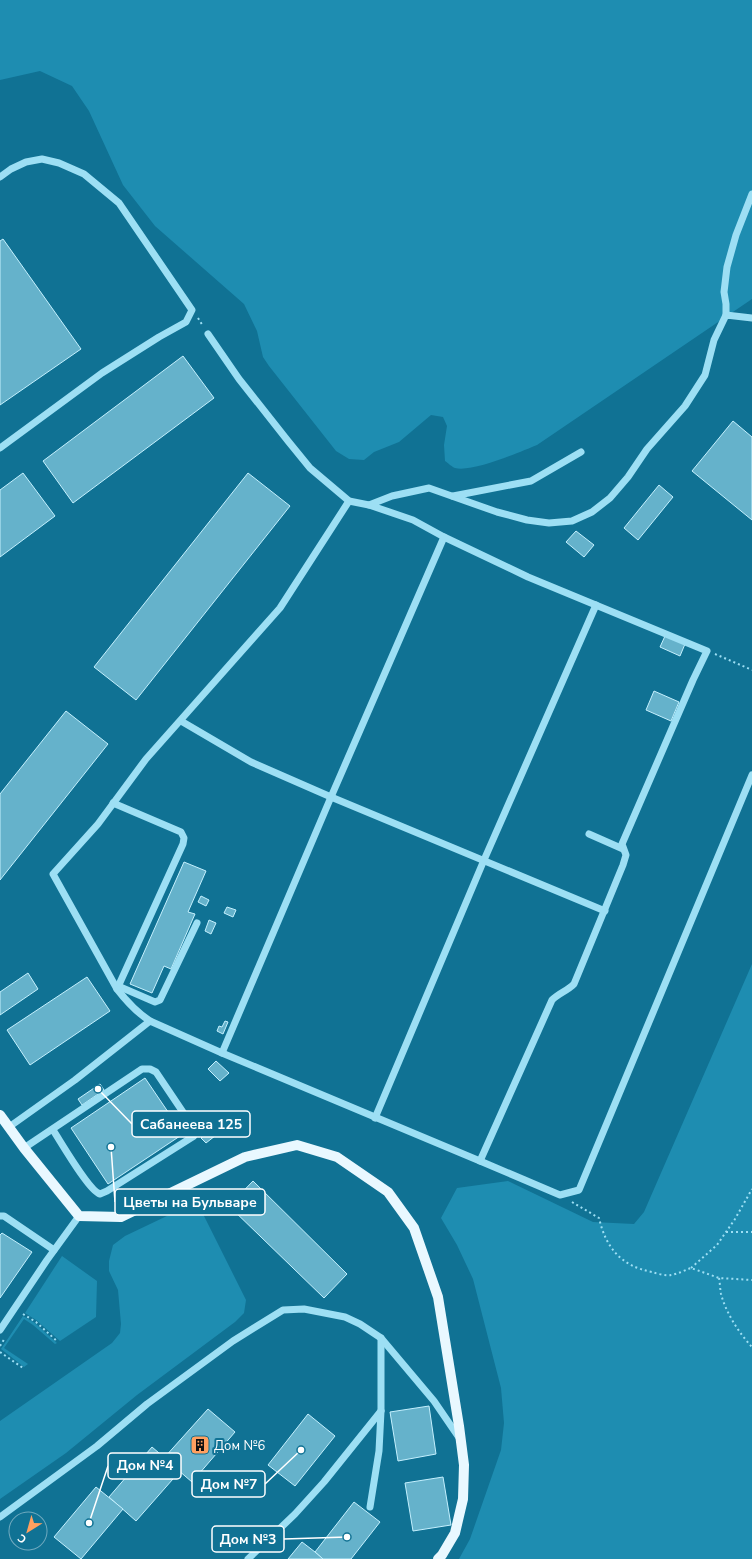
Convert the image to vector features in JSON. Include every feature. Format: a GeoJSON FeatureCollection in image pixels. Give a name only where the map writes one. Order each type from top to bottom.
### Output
{"type":"FeatureCollection","features":[{"type":"Feature","properties":{"kind":"main road"},"geometry":{"type":"LineString","coordinates":[[0,1115],[24,1148],[79,1216],[120,1217],[245,1156],[297,1145],[337,1157],[388,1192],[414,1228],[438,1297],[464,1465],[463,1499],[455,1533],[438,1559]]}},
{"type":"Feature","properties":{"kind":"street"},"geometry":{"type":"LineString","coordinates":[[0,176],[26,162],[42,159],[59,163],[84,174],[119,203],[192,310],[186,322],[159,336],[102,373],[0,448]]}},
{"type":"Feature","properties":{"kind":"street"},"geometry":{"type":"LineString","coordinates":[[369,505],[392,496],[429,488],[497,512],[528,520],[550,523],[572,521],[592,512],[610,498],[628,477],[647,449],[685,406],[705,375],[714,340],[726,315],[724,292],[727,267],[736,235],[752,194]]}},
{"type":"Feature","properties":{"kind":"street"},"geometry":{"type":"LineString","coordinates":[[726,315],[752,318]]}},
{"type":"Feature","properties":{"kind":"street"},"geometry":{"type":"LineString","coordinates":[[208,334],[239,379],[310,468],[349,501],[369,505],[413,520],[444,537],[528,577],[707,650],[622,844],[626,855],[623,865],[574,984],[567,991],[558,994],[552,1000],[480,1161]]}},
{"type":"Feature","properties":{"kind":"street"},"geometry":{"type":"LineString","coordinates":[[451,496],[531,482],[581,452]]}},
{"type":"Feature","properties":{"kind":"street"},"geometry":{"type":"LineString","coordinates":[[349,501],[280,608],[138,769],[98,824],[53,874],[118,987],[130,1006],[138,1013],[150,1021],[222,1053],[560,1195],[579,1190],[752,775]]}},
{"type":"Feature","properties":{"kind":"street"},"geometry":{"type":"LineString","coordinates":[[222,1053],[330,797],[444,537]]}},
{"type":"Feature","properties":{"kind":"street"},"geometry":{"type":"LineString","coordinates":[[375,1118],[484,860],[596,605]]}},
{"type":"Feature","properties":{"kind":"street"},"geometry":{"type":"LineString","coordinates":[[181,721],[251,762],[330,797],[605,911]]}},
{"type":"Feature","properties":{"kind":"street"},"geometry":{"type":"LineString","coordinates":[[114,803],[181,832],[184,838],[184,844],[118,987]]}},
{"type":"Feature","properties":{"kind":"street"},"geometry":{"type":"LineString","coordinates":[[589,834],[623,848]]}},
{"type":"Feature","properties":{"kind":"street"},"geometry":{"type":"LineString","coordinates":[[118,987],[155,1002],[160,1000],[197,923]]}},
{"type":"Feature","properties":{"kind":"street"},"geometry":{"type":"LineString","coordinates":[[9,1127],[75,1080],[150,1021]]}},
{"type":"Feature","properties":{"kind":"street"},"geometry":{"type":"LineString","coordinates":[[24,1148],[142,1069],[150,1069],[156,1072],[196,1130],[194,1136],[100,1194],[94,1191],[53,1130]]}},
{"type":"Feature","properties":{"kind":"street"},"geometry":{"type":"LineString","coordinates":[[1,1214],[54,1250]]}},
{"type":"Feature","properties":{"kind":"street"},"geometry":{"type":"LineString","coordinates":[[0,1330],[79,1216]]}},
{"type":"Feature","properties":{"kind":"street"},"geometry":{"type":"LineString","coordinates":[[0,1517],[97,1446],[147,1404],[233,1341],[283,1310],[304,1309],[345,1317],[360,1324],[381,1338],[434,1401],[460,1440]]}},
{"type":"Feature","properties":{"kind":"street"},"geometry":{"type":"LineString","coordinates":[[370,1507],[379,1451],[381,1411],[381,1338]]}},
{"type":"Feature","properties":{"kind":"street"},"geometry":{"type":"LineString","coordinates":[[248,1559],[295,1514],[324,1482],[381,1411]]}},
{"type":"Feature","properties":{"kind":"path"},"geometry":{"type":"LineString","coordinates":[[192,310],[208,334]]}},
{"type":"Feature","properties":{"kind":"path"},"geometry":{"type":"LineString","coordinates":[[707,650],[752,670]]}},
{"type":"Feature","properties":{"kind":"path"},"geometry":{"type":"LineString","coordinates":[[560,1195],[599,1218],[602,1230],[610,1247],[625,1262],[646,1271],[670,1276],[691,1268],[717,1245],[752,1189]]}},
{"type":"Feature","properties":{"kind":"path"},"geometry":{"type":"LineString","coordinates":[[726,1232],[752,1232]]}},
{"type":"Feature","properties":{"kind":"path"},"geometry":{"type":"LineString","coordinates":[[691,1268],[719,1278],[752,1280]]}},
{"type":"Feature","properties":{"kind":"path"},"geometry":{"type":"LineString","coordinates":[[719,1278],[721,1294],[728,1312],[745,1340],[752,1347]]}},
{"type":"Feature","properties":{"kind":"path"},"geometry":{"type":"LineString","coordinates":[[22,1313],[36,1322],[58,1342]]}},
{"type":"Feature","properties":{"kind":"path"},"geometry":{"type":"LineString","coordinates":[[0,1352],[23,1368]]}},
{"type":"Feature","properties":{"kind":"shaded area"},"geometry":{"type":"Polygon","coordinates":[[[0,0],[752,0],[752,299],[537,445],[483,465],[472,468],[455,468],[445,461],[444,445],[447,426],[443,417],[431,415],[399,442],[374,452],[364,460],[349,459],[336,451],[269,366],[263,357],[257,331],[244,304],[155,226],[123,185],[89,111],[72,86],[40,71],[0,80],[0,0]]]}},
{"type":"Feature","properties":{"kind":"shaded area"},"geometry":{"type":"Polygon","coordinates":[[[752,964],[752,1559],[459,1559],[470,1539],[501,1450],[504,1423],[501,1388],[473,1279],[457,1245],[441,1218],[457,1188],[508,1181],[593,1222],[634,1224],[644,1212],[752,964]]]}},
{"type":"Feature","properties":{"kind":"shaded area"},"geometry":{"type":"Polygon","coordinates":[[[192,1204],[198,1204],[246,1300],[244,1313],[235,1322],[137,1395],[66,1453],[0,1499],[0,1421],[112,1343],[120,1333],[121,1324],[118,1290],[109,1271],[109,1261],[113,1245],[125,1236],[192,1204]]]}},
{"type":"Feature","properties":{"kind":"shaded area"},"geometry":{"type":"Polygon","coordinates":[[[62,1256],[97,1281],[96,1317],[60,1341],[36,1320],[25,1313],[62,1256]]]}},
{"type":"Feature","properties":{"kind":"shaded area"},"geometry":{"type":"Polygon","coordinates":[[[23,1316],[35,1323],[57,1343],[55,1344],[24,1319],[4,1348],[28,1364],[24,1367],[1,1349],[23,1316]]]}},
{"type":"Feature","properties":{"kind":"building"},"geometry":{"type":"Polygon","coordinates":[[[3,239],[81,349],[0,405],[0,241],[3,239]]]}},
{"type":"Feature","properties":{"kind":"building"},"geometry":{"type":"Polygon","coordinates":[[[183,356],[214,398],[73,503],[43,461],[183,356]]]}},
{"type":"Feature","properties":{"kind":"building"},"geometry":{"type":"Polygon","coordinates":[[[733,421],[752,437],[752,520],[692,471],[733,421]]]}},
{"type":"Feature","properties":{"kind":"building"},"geometry":{"type":"Polygon","coordinates":[[[23,473],[55,516],[0,557],[0,490],[23,473]]]}},
{"type":"Feature","properties":{"kind":"building"},"geometry":{"type":"Polygon","coordinates":[[[248,473],[290,506],[136,700],[94,667],[248,473]]]}},
{"type":"Feature","properties":{"kind":"building"},"geometry":{"type":"Polygon","coordinates":[[[659,485],[673,497],[638,540],[624,528],[659,485]]]}},
{"type":"Feature","properties":{"kind":"building"},"geometry":{"type":"Polygon","coordinates":[[[576,531],[594,545],[584,557],[566,542],[576,531]]]}},
{"type":"Feature","properties":{"kind":"building"},"geometry":{"type":"Polygon","coordinates":[[[665,636],[685,644],[680,656],[660,647],[665,636]]]}},
{"type":"Feature","properties":{"kind":"building"},"geometry":{"type":"Polygon","coordinates":[[[654,691],[679,702],[671,721],[646,710],[654,691]]]}},
{"type":"Feature","properties":{"kind":"building"},"geometry":{"type":"Polygon","coordinates":[[[66,711],[108,744],[0,880],[0,794],[66,711]]]}},
{"type":"Feature","properties":{"kind":"building"},"geometry":{"type":"Polygon","coordinates":[[[184,862],[206,871],[188,912],[195,914],[171,969],[164,966],[152,993],[130,984],[184,862]]]}},
{"type":"Feature","properties":{"kind":"building"},"geometry":{"type":"Polygon","coordinates":[[[201,896],[209,900],[206,906],[198,902],[201,896]]]}},
{"type":"Feature","properties":{"kind":"building"},"geometry":{"type":"Polygon","coordinates":[[[227,907],[236,910],[233,917],[224,913],[227,907]]]}},
{"type":"Feature","properties":{"kind":"building"},"geometry":{"type":"Polygon","coordinates":[[[209,920],[216,923],[211,934],[205,931],[209,920]]]}},
{"type":"Feature","properties":{"kind":"building"},"geometry":{"type":"Polygon","coordinates":[[[28,973],[38,989],[0,1015],[0,992],[28,973]]]}},
{"type":"Feature","properties":{"kind":"building"},"geometry":{"type":"Polygon","coordinates":[[[87,977],[110,1011],[30,1065],[7,1030],[87,977]]]}},
{"type":"Feature","properties":{"kind":"building"},"geometry":{"type":"Polygon","coordinates":[[[225,1021],[228,1022],[223,1034],[217,1031],[219,1026],[222,1027],[225,1021]]]}},
{"type":"Feature","properties":{"kind":"building"},"geometry":{"type":"Polygon","coordinates":[[[216,1061],[229,1073],[220,1081],[208,1069],[216,1061]]]}},
{"type":"Feature","properties":{"kind":"building"},"geometry":{"type":"Polygon","coordinates":[[[145,1078],[183,1134],[108,1184],[71,1128],[145,1078]]]}},
{"type":"Feature","properties":{"kind":"building"},"geometry":{"type":"Polygon","coordinates":[[[100,1084],[104,1090],[82,1105],[78,1099],[100,1084]]]}},
{"type":"Feature","properties":{"kind":"building"},"geometry":{"type":"Polygon","coordinates":[[[215,1127],[220,1132],[206,1143],[201,1138],[215,1127]]]}},
{"type":"Feature","properties":{"kind":"building"},"geometry":{"type":"Polygon","coordinates":[[[253,1181],[347,1274],[324,1298],[229,1206],[253,1181]]]}},
{"type":"Feature","properties":{"kind":"building"},"geometry":{"type":"Polygon","coordinates":[[[2,1233],[32,1252],[0,1298],[0,1235],[2,1233]]]}},
{"type":"Feature","properties":{"kind":"building"},"geometry":{"type":"Polygon","coordinates":[[[429,1406],[436,1454],[398,1461],[390,1412],[429,1406]]]}},
{"type":"Feature","properties":{"kind":"building","name":"Дом №6"},"geometry":{"type":"Polygon","coordinates":[[[208,1409],[235,1432],[192,1482],[164,1458],[208,1409]]]}},
{"type":"Feature","properties":{"kind":"building"},"geometry":{"type":"Polygon","coordinates":[[[308,1414],[335,1436],[295,1486],[268,1465],[308,1414]]]}},
{"type":"Feature","properties":{"kind":"building"},"geometry":{"type":"Polygon","coordinates":[[[152,1447],[180,1471],[136,1521],[109,1497],[152,1447]]]}},
{"type":"Feature","properties":{"kind":"building"},"geometry":{"type":"Polygon","coordinates":[[[443,1477],[451,1525],[413,1531],[405,1483],[443,1477]]]}},
{"type":"Feature","properties":{"kind":"building"},"geometry":{"type":"Polygon","coordinates":[[[96,1487],[123,1509],[81,1559],[54,1537],[96,1487]]]}},
{"type":"Feature","properties":{"kind":"building"},"geometry":{"type":"Polygon","coordinates":[[[354,1502],[380,1522],[351,1559],[323,1559],[315,1552],[354,1502]]]}},
{"type":"Feature","properties":{"kind":"building"},"geometry":{"type":"Polygon","coordinates":[[[302,1542],[315,1552],[323,1559],[288,1559],[302,1542]]]}},
{"type":"Feature","properties":{"kind":"place","name":"Сабанеева 125"},"geometry":{"type":"Point","coordinates":[98,1089]}},
{"type":"Feature","properties":{"kind":"place","name":"Цветы на Бульваре"},"geometry":{"type":"Point","coordinates":[111,1147]}},
{"type":"Feature","properties":{"kind":"place","name":"Дом №6"},"geometry":{"type":"Point","coordinates":[200,1445]}},
{"type":"Feature","properties":{"kind":"place","name":"Дом №7"},"geometry":{"type":"Point","coordinates":[301,1450]}},
{"type":"Feature","properties":{"kind":"place","name":"Дом №4"},"geometry":{"type":"Point","coordinates":[89,1523]}},
{"type":"Feature","properties":{"kind":"place","name":"Дом №3"},"geometry":{"type":"Point","coordinates":[347,1537]}}]}
